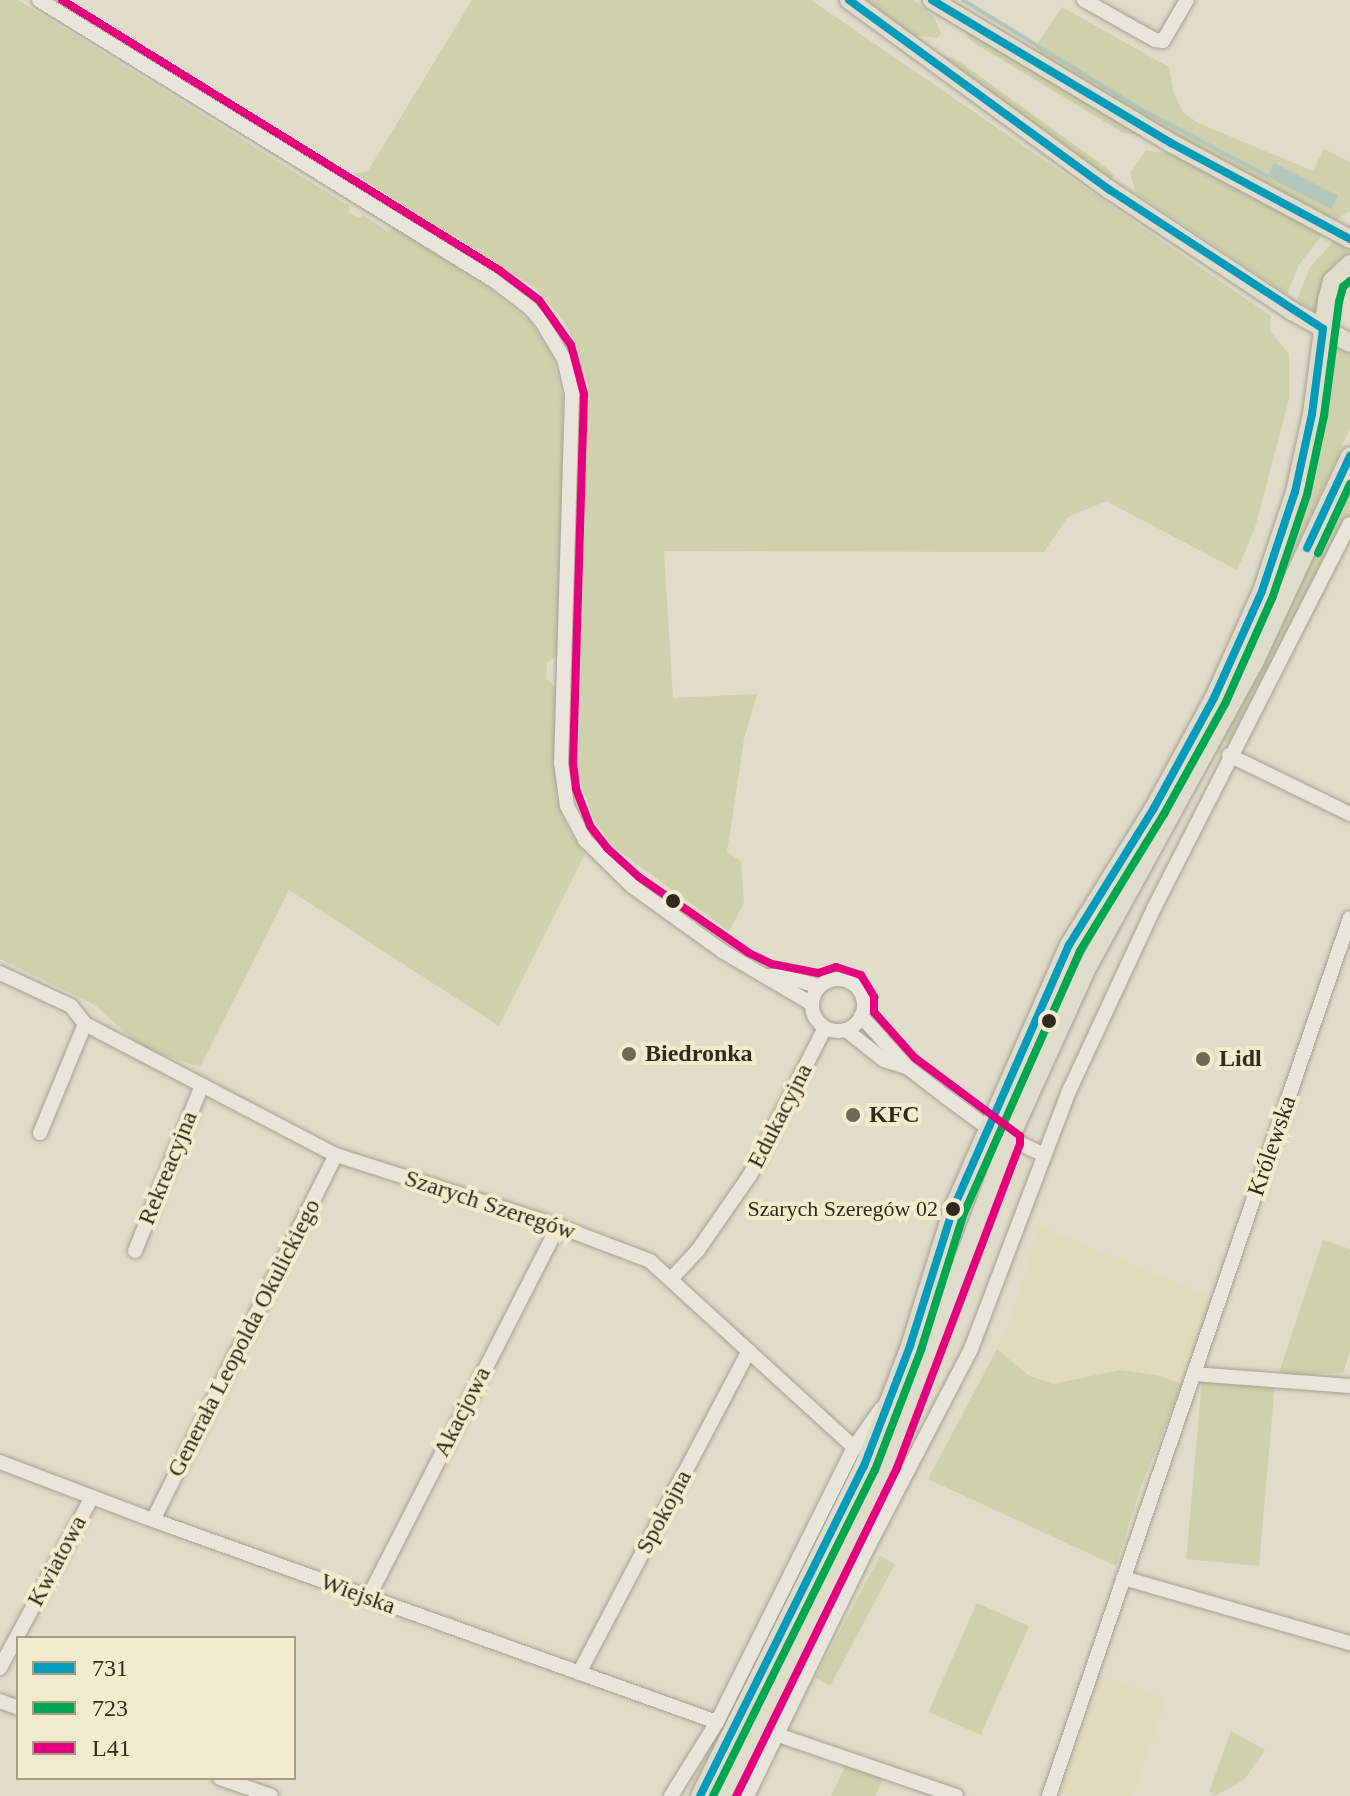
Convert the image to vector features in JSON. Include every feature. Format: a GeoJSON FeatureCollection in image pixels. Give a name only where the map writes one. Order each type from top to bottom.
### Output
{"type":"FeatureCollection","features":[{"type":"Feature","properties":{"kind":"main road"},"geometry":{"type":"LineString","coordinates":[[849,0],[1110,190],[1323,329],[1350,343]]}},
{"type":"Feature","properties":{"kind":"main road"},"geometry":{"type":"LineString","coordinates":[[932,0],[1171,143],[1350,239]]}},
{"type":"Feature","properties":{"kind":"main road"},"geometry":{"type":"LineString","coordinates":[[700,1796],[726,1724],[841,1515],[893,1393],[953,1209],[1069,945],[1154,808],[1214,698],[1262,591],[1295,492],[1312,414],[1332,281],[1350,264]]}},
{"type":"Feature","properties":{"kind":"main road"},"geometry":{"type":"LineString","coordinates":[[723,1796],[886,1464],[1009,1140],[1088,966],[1254,663],[1350,456]]}},
{"type":"Feature","properties":{"kind":"street"},"geometry":{"type":"LineString","coordinates":[[39,0],[509,290],[548,329],[567,368],[572,405],[561,763],[567,806],[585,840],[632,886],[722,951],[812,1004]]}},
{"type":"Feature","properties":{"kind":"street"},"geometry":{"type":"LineString","coordinates":[[1084,0],[1155,40],[1163,41],[1187,0]]}},
{"type":"Feature","properties":{"kind":"street"},"geometry":{"type":"LineString","coordinates":[[747,1796],[869,1545],[971,1349],[1044,1155],[1091,1042],[1229,755],[1350,524]]}},
{"type":"Feature","properties":{"kind":"street"},"geometry":{"type":"LineString","coordinates":[[1229,755],[1350,814]]}},
{"type":"Feature","properties":{"kind":"street","name":"Królewska"},"geometry":{"type":"LineString","coordinates":[[1049,1796],[1194,1374],[1345,954],[1350,918]]}},
{"type":"Feature","properties":{"kind":"street","name":"Szarych Szeregów"},"geometry":{"type":"LineString","coordinates":[[0,973],[71,1006],[85,1024],[336,1155],[558,1226],[644,1258],[672,1278],[854,1447]]}},
{"type":"Feature","properties":{"kind":"street"},"geometry":{"type":"LineString","coordinates":[[769,976],[783,976],[819,986],[836,979],[854,985],[863,1001],[861,1016],[846,1030]]}},
{"type":"Feature","properties":{"kind":"street"},"geometry":{"type":"LineString","coordinates":[[819,986],[812,1004],[816,1020],[825,1028],[846,1030],[884,1060],[907,1067]]}},
{"type":"Feature","properties":{"kind":"street"},"geometry":{"type":"LineString","coordinates":[[861,1016],[907,1067],[988,1128],[1044,1155]]}},
{"type":"Feature","properties":{"kind":"street"},"geometry":{"type":"LineString","coordinates":[[40,1133],[85,1024]]}},
{"type":"Feature","properties":{"kind":"street","name":"Edukacyjna"},"geometry":{"type":"LineString","coordinates":[[672,1278],[698,1250],[750,1175],[825,1028]]}},
{"type":"Feature","properties":{"kind":"street","name":"Rekreacyjna"},"geometry":{"type":"LineString","coordinates":[[135,1251],[202,1085]]}},
{"type":"Feature","properties":{"kind":"street","name":"Generała Leopolda Okulickiego"},"geometry":{"type":"LineString","coordinates":[[153,1520],[336,1155]]}},
{"type":"Feature","properties":{"kind":"street","name":"Akacjowa"},"geometry":{"type":"LineString","coordinates":[[368,1598],[558,1226]]}},
{"type":"Feature","properties":{"kind":"street","name":"Spokojna"},"geometry":{"type":"LineString","coordinates":[[579,1673],[749,1351]]}},
{"type":"Feature","properties":{"kind":"street"},"geometry":{"type":"LineString","coordinates":[[1194,1374],[1350,1386]]}},
{"type":"Feature","properties":{"kind":"street"},"geometry":{"type":"LineString","coordinates":[[671,1796],[726,1724],[854,1447],[893,1393]]}},
{"type":"Feature","properties":{"kind":"street","name":"Wiejska"},"geometry":{"type":"LineString","coordinates":[[0,1462],[368,1598],[726,1724]]}},
{"type":"Feature","properties":{"kind":"street","name":"Kwiatowa"},"geometry":{"type":"LineString","coordinates":[[17,1636],[92,1497]]}},
{"type":"Feature","properties":{"kind":"street"},"geometry":{"type":"LineString","coordinates":[[1123,1578],[1350,1643]]}},
{"type":"Feature","properties":{"kind":"street","name":"Kwiatowa"},"geometry":{"type":"LineString","coordinates":[[0,1668],[16,1638]]}},
{"type":"Feature","properties":{"kind":"street"},"geometry":{"type":"LineString","coordinates":[[778,1735],[956,1796]]}},
{"type":"Feature","properties":{"kind":"street"},"geometry":{"type":"LineString","coordinates":[[226,1780],[271,1796]]}},
{"type":"Feature","properties":{"kind":"shaded area"},"geometry":{"type":"Polygon","coordinates":[[[1274,163],[1338,196],[1331,209],[1267,176],[1274,163]]]}},
{"type":"Feature","properties":{"kind":"shaded area"},"geometry":{"type":"Polygon","coordinates":[[[1039,1226],[1213,1298],[1182,1384],[1157,1375],[1108,1372],[1053,1384],[1028,1375],[997,1349],[1011,1318],[1039,1226]]]}},
{"type":"Feature","properties":{"kind":"shaded area"},"geometry":{"type":"Polygon","coordinates":[[[1101,1677],[1167,1698],[1133,1796],[1075,1796],[1061,1792],[1101,1677]]]}},
{"type":"Feature","properties":{"kind":"green space"},"geometry":{"type":"Polygon","coordinates":[[[0,0],[18,0],[349,206],[349,212],[359,218],[363,215],[389,232],[393,227],[483,284],[531,322],[553,357],[563,400],[562,508],[557,655],[547,663],[546,678],[556,688],[556,798],[568,830],[585,854],[499,1026],[289,890],[200,1067],[142,1048],[95,1005],[0,959],[0,0]]]}},
{"type":"Feature","properties":{"kind":"green space"},"geometry":{"type":"Polygon","coordinates":[[[472,0],[811,0],[1271,316],[1270,331],[1289,354],[1289,399],[1255,528],[1237,570],[1106,501],[1068,517],[1044,552],[664,551],[673,698],[757,694],[744,739],[727,852],[741,861],[744,903],[729,931],[612,846],[595,822],[578,777],[588,386],[575,343],[564,321],[535,288],[354,174],[368,171],[472,0]]]}},
{"type":"Feature","properties":{"kind":"green space"},"geometry":{"type":"Polygon","coordinates":[[[862,0],[914,0],[934,17],[941,34],[937,38],[911,35],[862,0]]]}},
{"type":"Feature","properties":{"kind":"green space"},"geometry":{"type":"Polygon","coordinates":[[[1062,7],[1169,67],[1173,91],[1183,112],[1198,123],[1313,171],[1324,149],[1350,162],[1350,211],[1334,221],[1230,166],[1032,52],[1062,7]]]}},
{"type":"Feature","properties":{"kind":"green space"},"geometry":{"type":"Polygon","coordinates":[[[963,29],[1140,135],[1123,133],[971,41],[963,29]]]}},
{"type":"Feature","properties":{"kind":"green space"},"geometry":{"type":"Polygon","coordinates":[[[943,55],[957,60],[1108,169],[1114,175],[1111,180],[942,59],[943,55]]]}},
{"type":"Feature","properties":{"kind":"green space"},"geometry":{"type":"Polygon","coordinates":[[[1146,150],[1176,155],[1323,234],[1299,265],[1287,294],[1136,193],[1130,173],[1146,150]]]}},
{"type":"Feature","properties":{"kind":"green space"},"geometry":{"type":"Polygon","coordinates":[[[1334,241],[1350,249],[1350,253],[1336,262],[1324,278],[1315,312],[1297,300],[1310,267],[1334,241]]]}},
{"type":"Feature","properties":{"kind":"green space"},"geometry":{"type":"Polygon","coordinates":[[[1332,341],[1350,352],[1350,428],[1242,668],[1200,748],[1099,927],[1020,1088],[1087,935],[1198,748],[1252,640],[1291,537],[1303,493],[1314,451],[1332,341]]]}},
{"type":"Feature","properties":{"kind":"green space"},"geometry":{"type":"Polygon","coordinates":[[[1350,485],[1350,513],[1325,569],[1232,745],[1223,740],[1350,485]]]}},
{"type":"Feature","properties":{"kind":"green space"},"geometry":{"type":"Polygon","coordinates":[[[1323,1240],[1350,1249],[1350,1352],[1343,1373],[1278,1376],[1323,1240]]]}},
{"type":"Feature","properties":{"kind":"green space"},"geometry":{"type":"Polygon","coordinates":[[[997,1349],[1028,1375],[1053,1384],[1120,1370],[1157,1375],[1182,1384],[1141,1487],[1116,1566],[928,1479],[997,1349]]]}},
{"type":"Feature","properties":{"kind":"green space"},"geometry":{"type":"Polygon","coordinates":[[[1202,1380],[1275,1386],[1259,1566],[1186,1559],[1202,1380]]]}},
{"type":"Feature","properties":{"kind":"green space"},"geometry":{"type":"Polygon","coordinates":[[[880,1556],[895,1564],[830,1686],[815,1678],[880,1556]]]}},
{"type":"Feature","properties":{"kind":"green space"},"geometry":{"type":"Polygon","coordinates":[[[977,1603],[1029,1626],[981,1735],[929,1712],[977,1603]]]}},
{"type":"Feature","properties":{"kind":"green space"},"geometry":{"type":"Polygon","coordinates":[[[1231,1731],[1265,1750],[1244,1780],[1215,1796],[1209,1792],[1231,1731]]]}},
{"type":"Feature","properties":{"kind":"green space"},"geometry":{"type":"Polygon","coordinates":[[[846,1764],[884,1777],[875,1796],[831,1796],[846,1764]]]}},
{"type":"Feature","properties":{"kind":"waterway"},"geometry":{"type":"LineString","coordinates":[[963,0],[1146,112],[1267,176]]}},
{"type":"Feature","properties":{"kind":"transit line","name":"L41"},"geometry":{"type":"LineString","coordinates":[[62,0],[499,270],[539,300],[571,345],[584,394],[573,763],[576,789],[590,826],[607,848],[639,877],[749,953],[772,964],[818,973],[836,967],[861,975],[874,997],[874,1012],[915,1058],[1020,1136],[1020,1144],[897,1468],[736,1796]]}},
{"type":"Feature","properties":{"kind":"transit line","name":"731"},"geometry":{"type":"LineString","coordinates":[[849,0],[1110,190],[1323,329]]}},
{"type":"Feature","properties":{"kind":"transit line","name":"731"},"geometry":{"type":"LineString","coordinates":[[932,0],[1171,143],[1350,239]]}},
{"type":"Feature","properties":{"kind":"transit line","name":"723"},"geometry":{"type":"LineString","coordinates":[[713,1796],[875,1470],[921,1350],[964,1213],[1080,951],[1164,814],[1225,704],[1273,596],[1307,495],[1324,416],[1339,302],[1343,287],[1350,281]]}},
{"type":"Feature","properties":{"kind":"transit line","name":"731"},"geometry":{"type":"LineString","coordinates":[[700,1796],[864,1466],[910,1346],[953,1209],[1069,945],[1154,808],[1214,698],[1262,591],[1295,492],[1312,414],[1323,329]]}},
{"type":"Feature","properties":{"kind":"transit line","name":"731"},"geometry":{"type":"LineString","coordinates":[[1307,548],[1350,456]]}},
{"type":"Feature","properties":{"kind":"transit line","name":"723"},"geometry":{"type":"LineString","coordinates":[[1318,553],[1350,484]]}},
{"type":"Feature","properties":{"kind":"place","name":"Biedronka"},"geometry":{"type":"Point","coordinates":[629,1054]}},
{"type":"Feature","properties":{"kind":"place","name":"Lidl"},"geometry":{"type":"Point","coordinates":[1203,1059]}},
{"type":"Feature","properties":{"kind":"place","name":"KFC"},"geometry":{"type":"Point","coordinates":[853,1115]}},
{"type":"Feature","properties":{"kind":"place","name":"Szarych Szeregów 02"},"geometry":{"type":"Point","coordinates":[953,1209]}}]}
